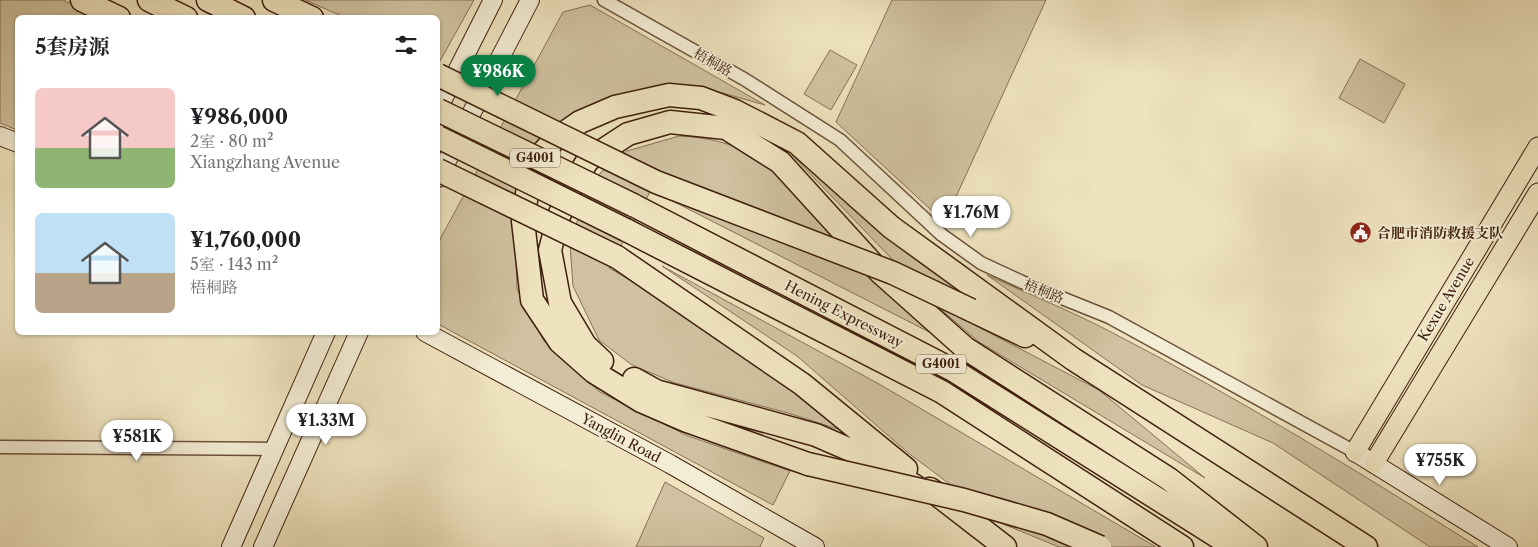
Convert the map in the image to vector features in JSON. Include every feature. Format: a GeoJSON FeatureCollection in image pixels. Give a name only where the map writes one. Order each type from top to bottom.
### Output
{"type":"FeatureCollection","features":[{"type":"Feature","properties":{"kind":"highway"},"geometry":{"type":"LineString","coordinates":[[82,0],[113,15]]}},
{"type":"Feature","properties":{"kind":"highway"},"geometry":{"type":"LineString","coordinates":[[149,0],[180,15]]}},
{"type":"Feature","properties":{"kind":"highway"},"geometry":{"type":"LineString","coordinates":[[208,0],[238,15]]}},
{"type":"Feature","properties":{"kind":"highway"},"geometry":{"type":"LineString","coordinates":[[274,0],[306,15]]}},
{"type":"Feature","properties":{"kind":"highway"},"geometry":{"type":"LineString","coordinates":[[440,76],[656,182],[893,273],[1073,359]]}},
{"type":"Feature","properties":{"kind":"highway"},"geometry":{"type":"LineString","coordinates":[[1100,547],[1047,524],[964,500],[808,464],[687,421],[641,401],[594,372],[560,342],[532,300],[522,221],[528,187],[539,157],[553,141],[580,122],[615,107],[669,95],[701,98],[735,111],[796,143],[892,227],[1073,359],[1366,547]]}},
{"type":"Feature","properties":{"kind":"highway","name":"Hening Expressway"},"geometry":{"type":"LineString","coordinates":[[440,110],[633,205],[953,370],[1234,547]]}},
{"type":"Feature","properties":{"kind":"highway"},"geometry":{"type":"LineString","coordinates":[[953,509],[862,455],[816,435],[656,391],[610,367],[584,345],[560,304],[550,250],[559,216],[571,188],[588,160],[628,134],[670,122],[726,128],[780,162],[881,274],[966,348],[1168,479],[1256,547]]}},
{"type":"Feature","properties":{"kind":"highway","name":"Hening Expressway"},"geometry":{"type":"LineString","coordinates":[[440,138],[626,230],[942,392],[1182,547]]}},
{"type":"Feature","properties":{"kind":"highway"},"geometry":{"type":"LineString","coordinates":[[440,171],[616,257],[802,384],[953,509],[1005,547]]}},
{"type":"Feature","properties":{"kind":"main road"},"geometry":{"type":"LineString","coordinates":[[440,105],[494,0]]}},
{"type":"Feature","properties":{"kind":"main road"},"geometry":{"type":"LineString","coordinates":[[440,174],[530,0]]}},
{"type":"Feature","properties":{"kind":"main road"},"geometry":{"type":"LineString","coordinates":[[0,136],[15,142]]}},
{"type":"Feature","properties":{"kind":"main road","name":"Kexue Avenue"},"geometry":{"type":"LineString","coordinates":[[1355,452],[1538,147]]}},
{"type":"Feature","properties":{"kind":"main road","name":"Kexue Avenue"},"geometry":{"type":"LineString","coordinates":[[1374,464],[1537,198]]}},
{"type":"Feature","properties":{"kind":"main road"},"geometry":{"type":"LineString","coordinates":[[230,547],[325,335]]}},
{"type":"Feature","properties":{"kind":"main road"},"geometry":{"type":"LineString","coordinates":[[263,547],[358,335]]}},
{"type":"Feature","properties":{"kind":"main road","name":"Yanglin Road"},"geometry":{"type":"LineString","coordinates":[[431,335],[670,464],[815,547]]}},
{"type":"Feature","properties":{"kind":"main road","name":"梧桐路"},"geometry":{"type":"LineString","coordinates":[[1355,452],[1508,547]]}},
{"type":"Feature","properties":{"kind":"street","name":"梧桐路"},"geometry":{"type":"LineString","coordinates":[[604,0],[744,79],[840,140],[942,234],[981,263],[1022,282],[1109,317],[1355,452]]}},
{"type":"Feature","properties":{"kind":"street"},"geometry":{"type":"LineString","coordinates":[[0,447],[274,449]]}},
{"type":"Feature","properties":{"kind":"shaded area"},"geometry":{"type":"Polygon","coordinates":[[[0,0],[63,0],[95,15],[15,15],[15,129],[0,123],[0,0]]]}},
{"type":"Feature","properties":{"kind":"shaded area"},"geometry":{"type":"Polygon","coordinates":[[[305,0],[474,0],[440,61],[440,15],[339,15],[305,0]]]}},
{"type":"Feature","properties":{"kind":"shaded area"},"geometry":{"type":"Polygon","coordinates":[[[892,0],[1046,0],[954,201],[942,220],[836,122],[892,0]]]}},
{"type":"Feature","properties":{"kind":"shaded area"},"geometry":{"type":"Polygon","coordinates":[[[590,5],[765,105],[719,92],[663,87],[554,127],[515,224],[517,289],[544,341],[600,392],[688,436],[790,471],[773,505],[440,325],[440,239],[563,12],[590,5]]]}},
{"type":"Feature","properties":{"kind":"shaded area"},"geometry":{"type":"Polygon","coordinates":[[[830,50],[857,65],[831,110],[804,94],[830,50]]]}},
{"type":"Feature","properties":{"kind":"shaded area"},"geometry":{"type":"Polygon","coordinates":[[[1360,59],[1405,84],[1384,123],[1339,98],[1360,59]]]}},
{"type":"Feature","properties":{"kind":"shaded area"},"geometry":{"type":"Polygon","coordinates":[[[679,136],[720,142],[740,148],[759,157],[941,338],[651,190],[609,268],[680,308],[853,434],[788,413],[675,383],[632,365],[599,340],[573,286],[570,245],[584,199],[601,172],[627,151],[679,136]]]}},
{"type":"Feature","properties":{"kind":"shaded area"},"geometry":{"type":"Polygon","coordinates":[[[790,153],[973,296],[963,319],[1099,390],[1205,478],[979,342],[939,308],[790,153]]]}},
{"type":"Feature","properties":{"kind":"shaded area"},"geometry":{"type":"Polygon","coordinates":[[[662,266],[879,384],[1156,547],[1059,547],[1003,524],[907,452],[797,356],[662,266]]]}},
{"type":"Feature","properties":{"kind":"shaded area"},"geometry":{"type":"Polygon","coordinates":[[[987,275],[1096,324],[1205,382],[1343,463],[1478,547],[1430,547],[1273,443],[1142,385],[987,275]]]}},
{"type":"Feature","properties":{"kind":"shaded area"},"geometry":{"type":"Polygon","coordinates":[[[665,482],[764,538],[760,547],[636,547],[665,482]]]}},
{"type":"Feature","properties":{"kind":"place","name":"合肥市消防救援支队"},"geometry":{"type":"Point","coordinates":[1361,233]}}]}
